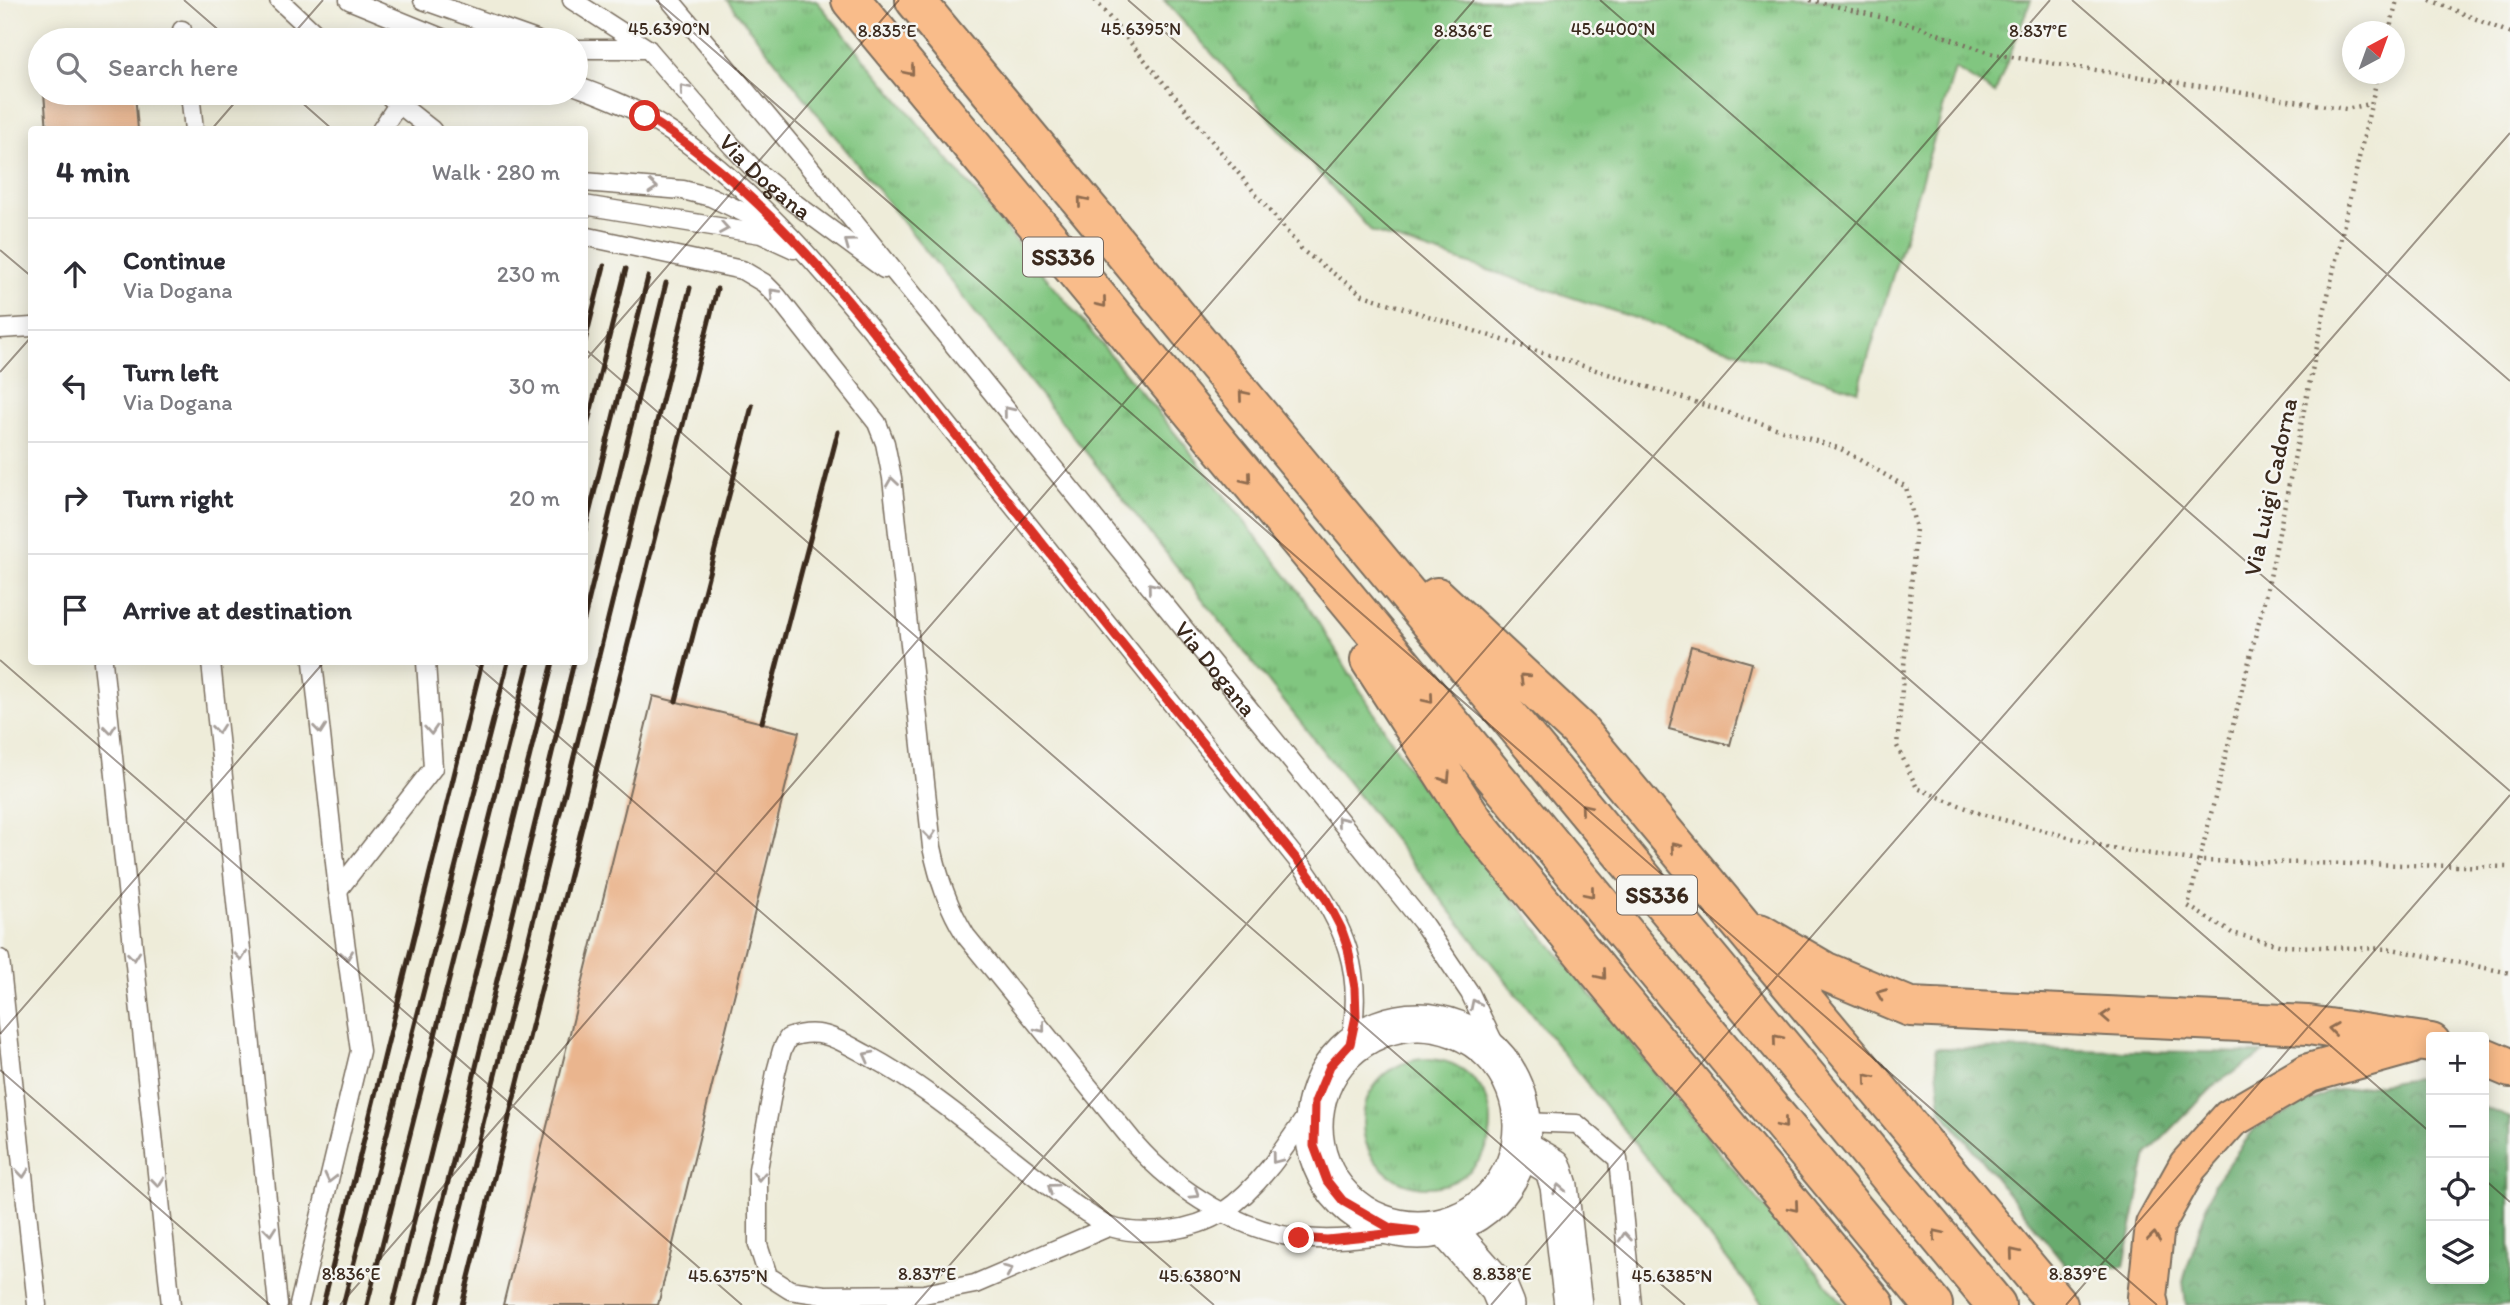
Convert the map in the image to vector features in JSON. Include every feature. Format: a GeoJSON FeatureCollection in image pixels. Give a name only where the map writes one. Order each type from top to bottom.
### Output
{"type":"FeatureCollection","features":[{"type":"Feature","properties":{"kind":"highway","name":"SS336"},"geometry":{"type":"LineString","coordinates":[[851,0],[1933,1305]]}},
{"type":"Feature","properties":{"kind":"highway","name":"SS336"},"geometry":{"type":"LineString","coordinates":[[915,0],[1996,1305]]}},
{"type":"Feature","properties":{"kind":"highway"},"geometry":{"type":"LineString","coordinates":[[1318,485],[1579,730],[2058,1305]]}},
{"type":"Feature","properties":{"kind":"highway"},"geometry":{"type":"LineString","coordinates":[[1276,514],[1474,821],[1875,1305]]}},
{"type":"Feature","properties":{"kind":"highway"},"geometry":{"type":"LineString","coordinates":[[1735,919],[1824,971],[1910,1007],[2308,1025],[2426,1042]]}},
{"type":"Feature","properties":{"kind":"highway"},"geometry":{"type":"LineString","coordinates":[[2149,1305],[2147,1297],[2155,1225],[2188,1166],[2230,1119],[2309,1073],[2426,1043]]}},
{"type":"Feature","properties":{"kind":"highway"},"geometry":{"type":"LineString","coordinates":[[2489,1058],[2510,1068]]}},
{"type":"Feature","properties":{"kind":"street","name":"Via Dogana"},"geometry":{"type":"LineString","coordinates":[[1431,1229],[1390,1228],[1343,1201],[1327,1181],[1314,1146],[1315,1102],[1330,1066],[1350,1044],[1398,1023],[1435,1022],[1478,1040],[1505,1066],[1521,1103],[1522,1135]]}},
{"type":"Feature","properties":{"kind":"street"},"geometry":{"type":"LineString","coordinates":[[1506,1305],[1499,1288],[1431,1229],[1490,1203],[1512,1174],[1522,1135]]}},
{"type":"Feature","properties":{"kind":"street"},"geometry":{"type":"LineString","coordinates":[[1522,1135],[1553,1167],[1559,1186],[1573,1305]]}},
{"type":"Feature","properties":{"kind":"lane"},"geometry":{"type":"LineString","coordinates":[[279,0],[309,28]]}},
{"type":"Feature","properties":{"kind":"lane"},"geometry":{"type":"LineString","coordinates":[[349,0],[407,28]]}},
{"type":"Feature","properties":{"kind":"lane"},"geometry":{"type":"LineString","coordinates":[[423,0],[502,28]]}},
{"type":"Feature","properties":{"kind":"lane","name":"Via Dogana"},"geometry":{"type":"LineString","coordinates":[[572,0],[648,49],[755,170],[793,202],[904,284]]}},
{"type":"Feature","properties":{"kind":"lane","name":"Via Dogana"},"geometry":{"type":"LineString","coordinates":[[670,0],[798,153],[1422,922],[1470,993],[1505,1066]]}},
{"type":"Feature","properties":{"kind":"lane"},"geometry":{"type":"LineString","coordinates":[[588,49],[648,49]]}},
{"type":"Feature","properties":{"kind":"lane","name":"Via Dogana"},"geometry":{"type":"LineString","coordinates":[[588,90],[615,100],[674,134],[726,175],[812,259],[1303,867],[1326,899],[1348,948],[1355,988],[1356,1016],[1350,1044]]}},
{"type":"Feature","properties":{"kind":"lane"},"geometry":{"type":"LineString","coordinates":[[191,105],[194,126]]}},
{"type":"Feature","properties":{"kind":"lane"},"geometry":{"type":"LineString","coordinates":[[383,126],[392,105]]}},
{"type":"Feature","properties":{"kind":"lane"},"geometry":{"type":"LineString","coordinates":[[406,105],[428,126]]}},
{"type":"Feature","properties":{"kind":"lane","name":"Via Dogana"},"geometry":{"type":"LineString","coordinates":[[588,182],[683,190],[711,197],[766,223],[787,236],[812,259]]}},
{"type":"Feature","properties":{"kind":"lane","name":"Via Dogana"},"geometry":{"type":"LineString","coordinates":[[588,206],[761,234],[812,259]]}},
{"type":"Feature","properties":{"kind":"lane"},"geometry":{"type":"LineString","coordinates":[[588,237],[742,270],[753,275],[777,296],[877,422],[885,443],[892,478],[932,847],[951,912],[966,936],[1152,1163],[1222,1212],[1248,1225],[1299,1238],[1327,1240],[1431,1229]]}},
{"type":"Feature","properties":{"kind":"lane"},"geometry":{"type":"LineString","coordinates":[[0,329],[28,327]]}},
{"type":"Feature","properties":{"kind":"lane"},"geometry":{"type":"LineString","coordinates":[[103,665],[171,1305]]}},
{"type":"Feature","properties":{"kind":"lane"},"geometry":{"type":"LineString","coordinates":[[211,665],[278,1305]]}},
{"type":"Feature","properties":{"kind":"lane"},"geometry":{"type":"LineString","coordinates":[[299,1305],[360,1051],[338,890],[313,665]]}},
{"type":"Feature","properties":{"kind":"lane"},"geometry":{"type":"LineString","coordinates":[[338,890],[433,768],[426,665]]}},
{"type":"Feature","properties":{"kind":"lane"},"geometry":{"type":"LineString","coordinates":[[0,959],[37,1305]]}},
{"type":"Feature","properties":{"kind":"lane"},"geometry":{"type":"LineString","coordinates":[[1108,1227],[975,1284],[924,1294],[824,1296],[790,1290],[768,1276],[758,1245],[758,1168],[776,1072],[788,1038],[803,1032],[819,1033],[849,1045],[893,1069],[1052,1189],[1108,1227],[1151,1232],[1194,1226],[1222,1212],[1269,1167],[1315,1102]]}},
{"type":"Feature","properties":{"kind":"lane"},"geometry":{"type":"LineString","coordinates":[[1522,1135],[1577,1124],[1618,1159],[1632,1305]]}},
{"type":"Feature","properties":{"kind":"path"},"geometry":{"type":"LineString","coordinates":[[1095,0],[1303,251],[1363,295],[1841,449],[1906,487],[1916,529],[1897,747],[1917,788],[1981,814],[2110,848],[2200,861],[2510,867]]}},
{"type":"Feature","properties":{"kind":"path"},"geometry":{"type":"LineString","coordinates":[[1810,0],[1913,25],[1993,54],[2346,109],[2370,104]]}},
{"type":"Feature","properties":{"kind":"path"},"geometry":{"type":"LineString","coordinates":[[2392,21],[2397,0]]}},
{"type":"Feature","properties":{"kind":"path"},"geometry":{"type":"LineString","coordinates":[[2430,0],[2510,33]]}},
{"type":"Feature","properties":{"kind":"path","name":"Via Luigi Cadorna"},"geometry":{"type":"LineString","coordinates":[[2375,84],[2270,577],[2188,906],[2232,933],[2283,946],[2392,948],[2510,973]]}},
{"type":"Feature","properties":{"kind":"green space"},"geometry":{"type":"Polygon","coordinates":[[[727,0],[816,0],[1184,444],[1300,593],[1414,777],[1844,1305],[1763,1305],[727,0]]]}},
{"type":"Feature","properties":{"kind":"green space"},"geometry":{"type":"Polygon","coordinates":[[[1164,0],[2031,0],[1995,93],[1955,69],[1858,391],[1372,232],[1164,0]]]}},
{"type":"Feature","properties":{"kind":"green space"},"geometry":{"type":"Polygon","coordinates":[[[1935,1048],[2264,1053],[2217,1083],[2147,1154],[2124,1266],[2068,1268],[1941,1110],[1935,1048]]]}},
{"type":"Feature","properties":{"kind":"green space"},"geometry":{"type":"Polygon","coordinates":[[[1427,1059],[1451,1064],[1472,1078],[1486,1099],[1491,1123],[1486,1147],[1472,1168],[1451,1182],[1427,1187],[1403,1182],[1382,1168],[1368,1147],[1363,1123],[1368,1099],[1382,1078],[1403,1064],[1427,1059]]]}},
{"type":"Feature","properties":{"kind":"green space"},"geometry":{"type":"Polygon","coordinates":[[[2416,1079],[2426,1084],[2426,1284],[2489,1284],[2489,1109],[2510,1118],[2510,1305],[2186,1305],[2183,1281],[2214,1183],[2255,1128],[2331,1091],[2416,1079]]]}},
{"type":"Feature","properties":{"kind":"building"},"geometry":{"type":"Polygon","coordinates":[[[45,105],[136,105],[138,126],[47,126],[45,105]]]}},
{"type":"Feature","properties":{"kind":"building"},"geometry":{"type":"Polygon","coordinates":[[[1691,646],[1752,663],[1730,745],[1669,729],[1691,646]]]}},
{"type":"Feature","properties":{"kind":"building"},"geometry":{"type":"Polygon","coordinates":[[[653,696],[799,732],[658,1305],[503,1305],[653,696]]]}},
{"type":"Feature","properties":{"kind":"railway"},"geometry":{"type":"LineString","coordinates":[[588,329],[604,266]]}},
{"type":"Feature","properties":{"kind":"railway"},"geometry":{"type":"LineString","coordinates":[[588,422],[626,269]]}},
{"type":"Feature","properties":{"kind":"railway"},"geometry":{"type":"LineString","coordinates":[[588,518],[648,277]]}},
{"type":"Feature","properties":{"kind":"railway"},"geometry":{"type":"LineString","coordinates":[[588,603],[666,283]]}},
{"type":"Feature","properties":{"kind":"railway"},"geometry":{"type":"LineString","coordinates":[[438,1305],[690,288]]}},
{"type":"Feature","properties":{"kind":"railway"},"geometry":{"type":"LineString","coordinates":[[462,1305],[717,289]]}},
{"type":"Feature","properties":{"kind":"railway"},"geometry":{"type":"LineString","coordinates":[[676,701],[752,406]]}},
{"type":"Feature","properties":{"kind":"railway"},"geometry":{"type":"LineString","coordinates":[[762,722],[838,432]]}},
{"type":"Feature","properties":{"kind":"railway"},"geometry":{"type":"LineString","coordinates":[[323,1305],[481,665]]}},
{"type":"Feature","properties":{"kind":"railway"},"geometry":{"type":"LineString","coordinates":[[343,1305],[507,665]]}},
{"type":"Feature","properties":{"kind":"railway"},"geometry":{"type":"LineString","coordinates":[[367,1305],[528,665]]}},
{"type":"Feature","properties":{"kind":"railway"},"geometry":{"type":"LineString","coordinates":[[393,1305],[552,665]]}},
{"type":"Feature","properties":{"kind":"railway"},"geometry":{"type":"LineString","coordinates":[[416,1305],[573,665]]}},
{"type":"Feature","properties":{"kind":"route"},"geometry":{"type":"LineString","coordinates":[[645,116],[674,134],[726,175],[812,259],[867,324],[1326,899],[1348,948],[1355,988],[1356,1016],[1350,1044],[1330,1066],[1315,1102],[1314,1146],[1327,1181],[1343,1201],[1390,1228],[1416,1231],[1327,1240],[1299,1238]]}}]}
